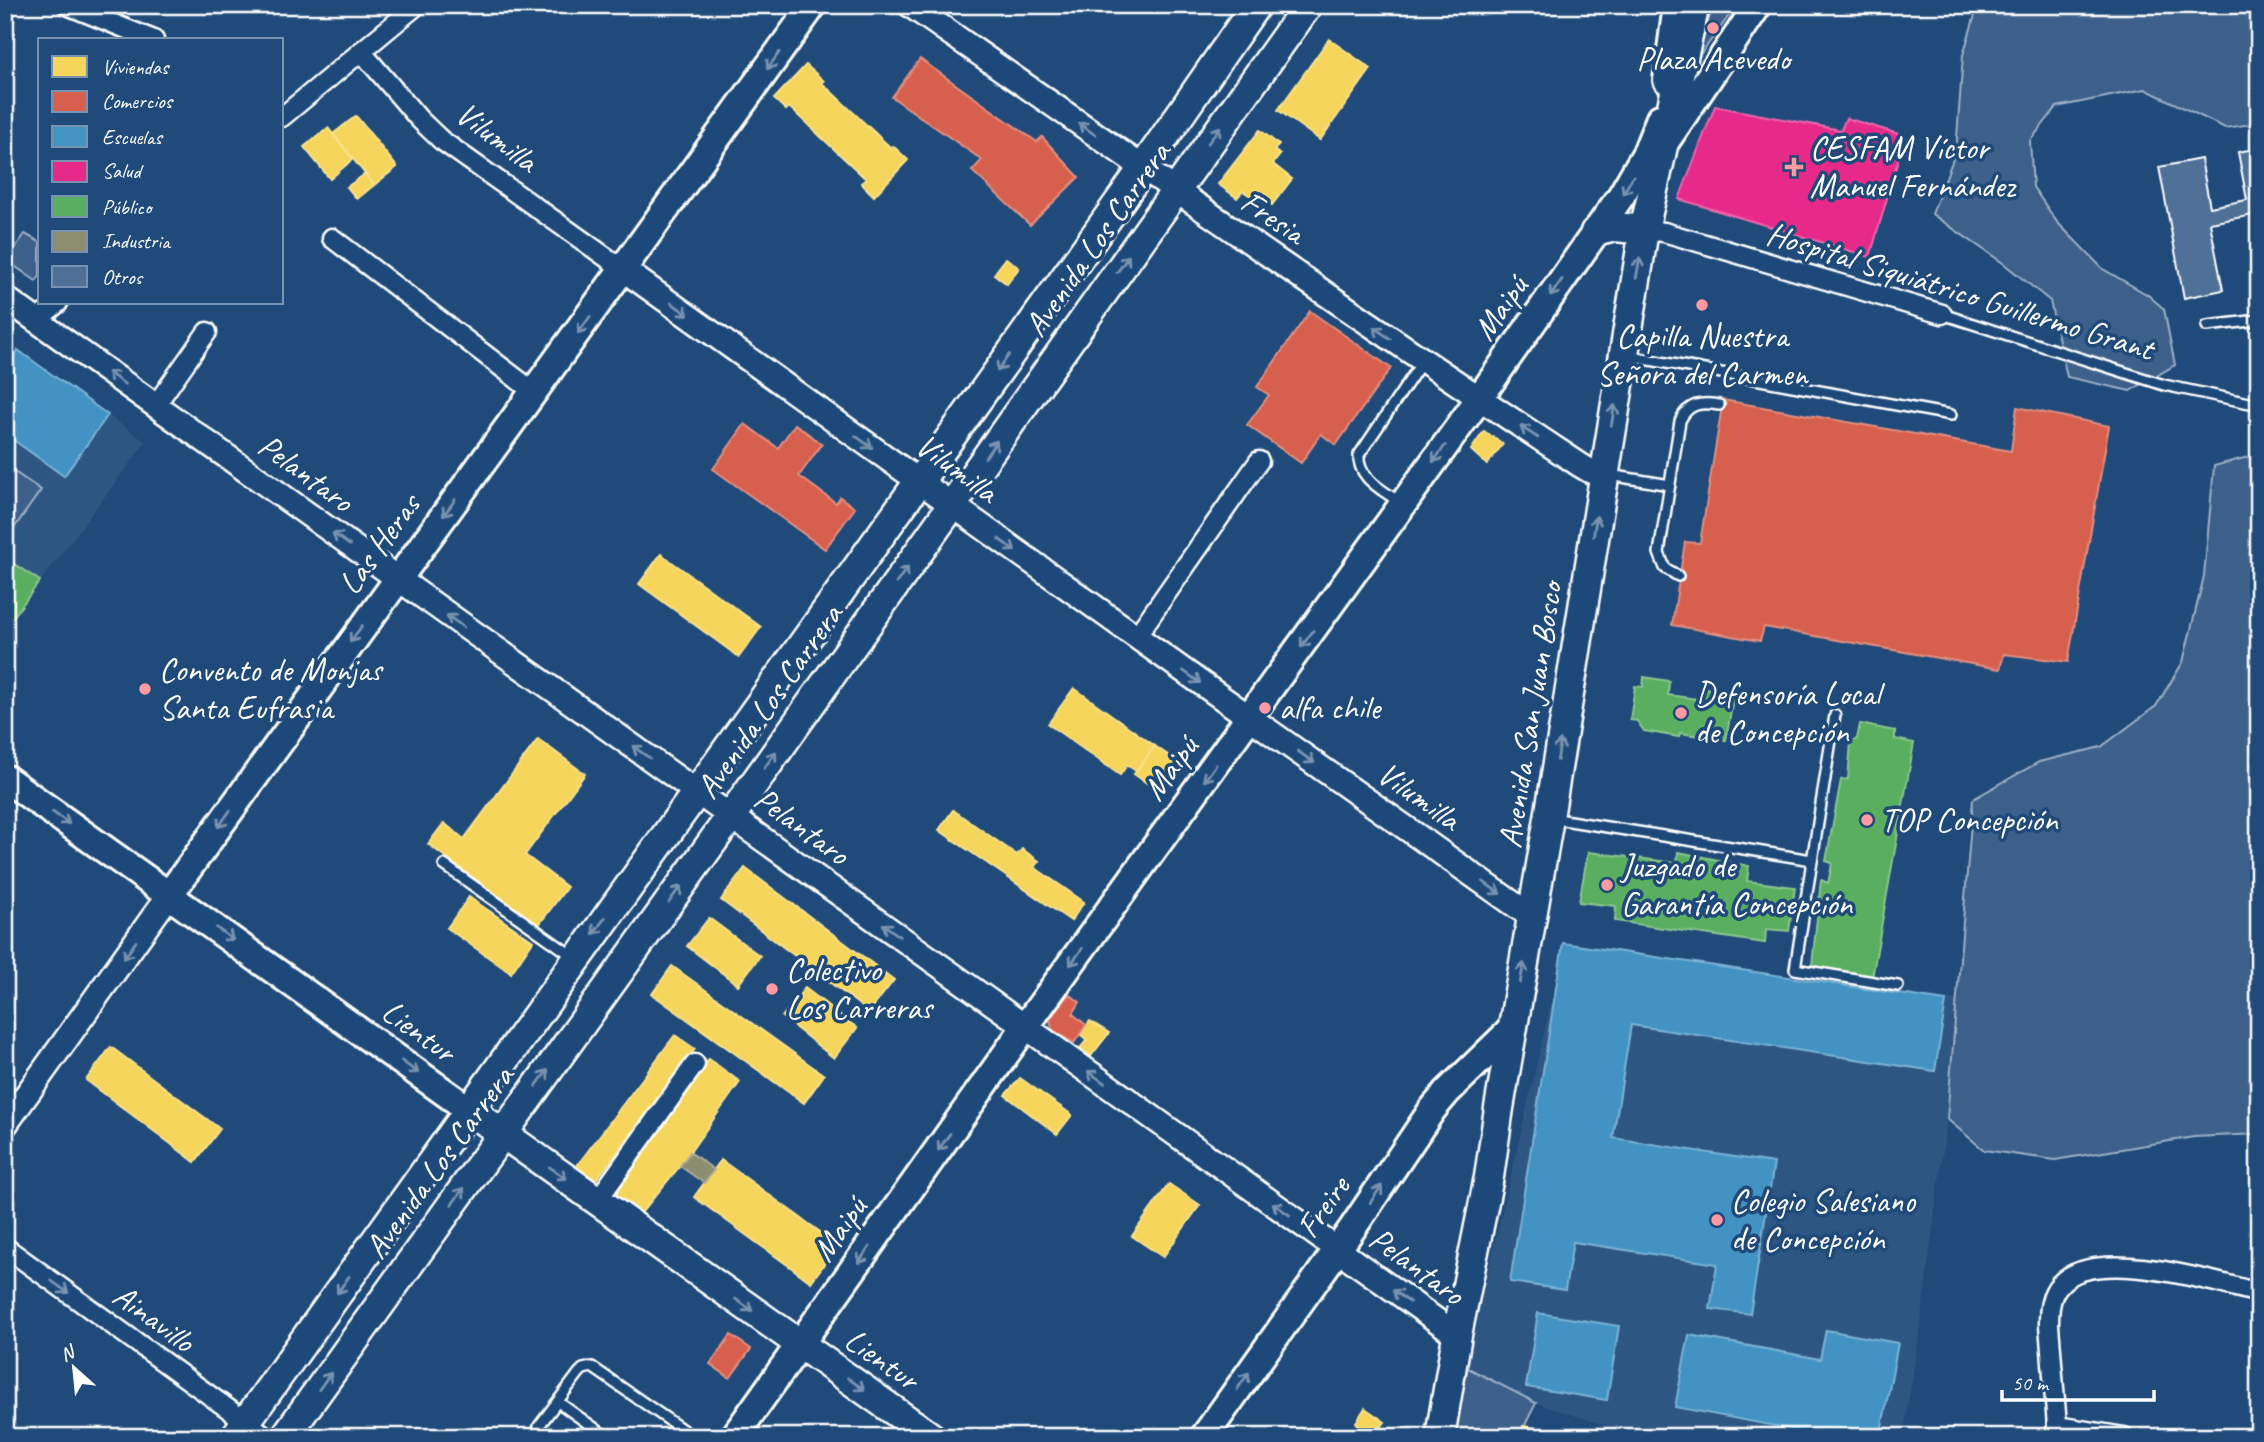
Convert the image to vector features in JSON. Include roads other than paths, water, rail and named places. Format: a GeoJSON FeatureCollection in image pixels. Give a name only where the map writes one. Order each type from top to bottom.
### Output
{"type":"FeatureCollection","features":[{"type":"Feature","properties":{"kind":"main road","name":"Las Heras"},"geometry":{"type":"LineString","coordinates":[[169,895],[396,579],[624,270],[813,5]]}},
{"type":"Feature","properties":{"kind":"main road","name":"Avenida Los Carrera"},"geometry":{"type":"LineString","coordinates":[[249,1432],[468,1109],[1143,168],[1256,5]]}},
{"type":"Feature","properties":{"kind":"main road","name":"Avenida Los Carrera"},"geometry":{"type":"LineString","coordinates":[[285,1437],[1308,5]]}},
{"type":"Feature","properties":{"kind":"main road","name":"Avenida San Juan Bosco"},"geometry":{"type":"LineString","coordinates":[[1440,1437],[1457,1335],[1489,1177],[1549,818],[1659,140],[1677,5]]}},
{"type":"Feature","properties":{"kind":"main road","name":"Avenida San Juan Bosco"},"geometry":{"type":"LineString","coordinates":[[1659,140],[1679,84],[1695,5]]}},
{"type":"Feature","properties":{"kind":"main road","name":"Maipú"},"geometry":{"type":"LineString","coordinates":[[734,1437],[1479,399],[1659,140],[1758,5]]}},
{"type":"Feature","properties":{"kind":"main road"},"geometry":{"type":"LineString","coordinates":[[1595,232],[1616,227],[1644,230]]}},
{"type":"Feature","properties":{"kind":"main road","name":"Lientur"},"geometry":{"type":"LineString","coordinates":[[5,778],[931,1437]]}},
{"type":"Feature","properties":{"kind":"main road","name":"Freire"},"geometry":{"type":"LineString","coordinates":[[1204,1437],[1352,1229],[1432,1110],[1447,1092],[1512,1030]]}},
{"type":"Feature","properties":{"kind":"street"},"geometry":{"type":"LineString","coordinates":[[67,5],[149,38]]}},
{"type":"Feature","properties":{"kind":"street"},"geometry":{"type":"LineString","coordinates":[[284,115],[417,5]]}},
{"type":"Feature","properties":{"kind":"street","name":"Fresia"},"geometry":{"type":"LineString","coordinates":[[910,5],[1174,191],[1479,399],[1580,465],[1590,471],[1604,474]]}},
{"type":"Feature","properties":{"kind":"street","name":"Vilumilla"},"geometry":{"type":"LineString","coordinates":[[361,51],[419,119],[441,140],[1532,917]]}},
{"type":"Feature","properties":{"kind":"street","name":"Hospital Siquiátrico Guillermo Grant"},"geometry":{"type":"LineString","coordinates":[[1644,230],[1664,232],[1942,314]]}},
{"type":"Feature","properties":{"kind":"street"},"geometry":{"type":"LineString","coordinates":[[332,238],[534,392]]}},
{"type":"Feature","properties":{"kind":"street","name":"Pelantaro"},"geometry":{"type":"LineString","coordinates":[[5,298],[1457,1335]]}},
{"type":"Feature","properties":{"kind":"street"},"geometry":{"type":"LineString","coordinates":[[37,320],[57,304]]}},
{"type":"Feature","properties":{"kind":"street"},"geometry":{"type":"LineString","coordinates":[[155,406],[206,332]]}},
{"type":"Feature","properties":{"kind":"street"},"geometry":{"type":"LineString","coordinates":[[1136,637],[1259,461]]}},
{"type":"Feature","properties":{"kind":"street","name":"Las Heras"},"geometry":{"type":"LineString","coordinates":[[5,1125],[169,895]]}},
{"type":"Feature","properties":{"kind":"street"},"geometry":{"type":"LineString","coordinates":[[597,1201],[695,1064]]}},
{"type":"Feature","properties":{"kind":"street","name":"Ainavillo"},"geometry":{"type":"LineString","coordinates":[[5,1247],[249,1432]]}},
{"type":"Feature","properties":{"kind":"street"},"geometry":{"type":"LineString","coordinates":[[2124,1437],[2056,1432],[2049,1308],[2059,1285],[2067,1278],[2094,1269],[2136,1267],[2178,1273],[2259,1293]]}},
{"type":"Feature","properties":{"kind":"lane","name":"Hospital Siquiátrico Guillermo Grant"},"geometry":{"type":"LineString","coordinates":[[1942,314],[2164,385],[2259,405]]}},
{"type":"Feature","properties":{"kind":"lane","name":"Hospital Siquiátrico Guillermo Grant"},"geometry":{"type":"LineString","coordinates":[[2207,326],[2259,320]]}},
{"type":"Feature","properties":{"kind":"lane"},"geometry":{"type":"LineString","coordinates":[[1623,355],[1951,415]]}},
{"type":"Feature","properties":{"kind":"lane"},"geometry":{"type":"LineString","coordinates":[[1403,505],[1365,476],[1359,466],[1359,455],[1423,360]]}},
{"type":"Feature","properties":{"kind":"lane"},"geometry":{"type":"LineString","coordinates":[[1678,576],[1665,568],[1659,553],[1682,415],[1698,403],[1719,405]]}},
{"type":"Feature","properties":{"kind":"lane"},"geometry":{"type":"LineString","coordinates":[[1604,474],[1670,485]]}},
{"type":"Feature","properties":{"kind":"lane"},"geometry":{"type":"LineString","coordinates":[[1835,715],[1795,969],[1898,986]]}},
{"type":"Feature","properties":{"kind":"lane"},"geometry":{"type":"LineString","coordinates":[[1549,818],[1812,860]]}},
{"type":"Feature","properties":{"kind":"lane"},"geometry":{"type":"LineString","coordinates":[[444,865],[576,958]]}},
{"type":"Feature","properties":{"kind":"lane"},"geometry":{"type":"LineString","coordinates":[[537,1437],[540,1426],[583,1369],[592,1367],[693,1437]]}},
{"type":"Feature","properties":{"kind":"lane"},"geometry":{"type":"LineString","coordinates":[[558,1402],[607,1437]]}},
{"type":"Feature","properties":{"kind":"place","name":"Plaza Acevedo"},"geometry":{"type":"Point","coordinates":[1713,28]}},
{"type":"Feature","properties":{"kind":"place","name":"CESFAM Víctor Manuel Fernández"},"geometry":{"type":"Point","coordinates":[1794,167]}},
{"type":"Feature","properties":{"kind":"place","name":"Capilla Nuestra Señora del Carmen"},"geometry":{"type":"Point","coordinates":[1702,305]}},
{"type":"Feature","properties":{"kind":"place","name":"Convento de Monjas Santa Eufrasia"},"geometry":{"type":"Point","coordinates":[145,689]}},
{"type":"Feature","properties":{"kind":"place","name":"alfa chile"},"geometry":{"type":"Point","coordinates":[1265,708]}},
{"type":"Feature","properties":{"kind":"place","name":"Defensoría Local de Concepción"},"geometry":{"type":"Point","coordinates":[1681,713]}},
{"type":"Feature","properties":{"kind":"place","name":"TOP Concepción"},"geometry":{"type":"Point","coordinates":[1867,820]}},
{"type":"Feature","properties":{"kind":"place","name":"Juzgado de Garantía Concepción"},"geometry":{"type":"Point","coordinates":[1607,885]}},
{"type":"Feature","properties":{"kind":"place","name":"Colectivo Los Carreras"},"geometry":{"type":"Point","coordinates":[772,989]}},
{"type":"Feature","properties":{"kind":"place","name":"Colegio Salesiano de Concepción"},"geometry":{"type":"Point","coordinates":[1717,1220]}}]}
